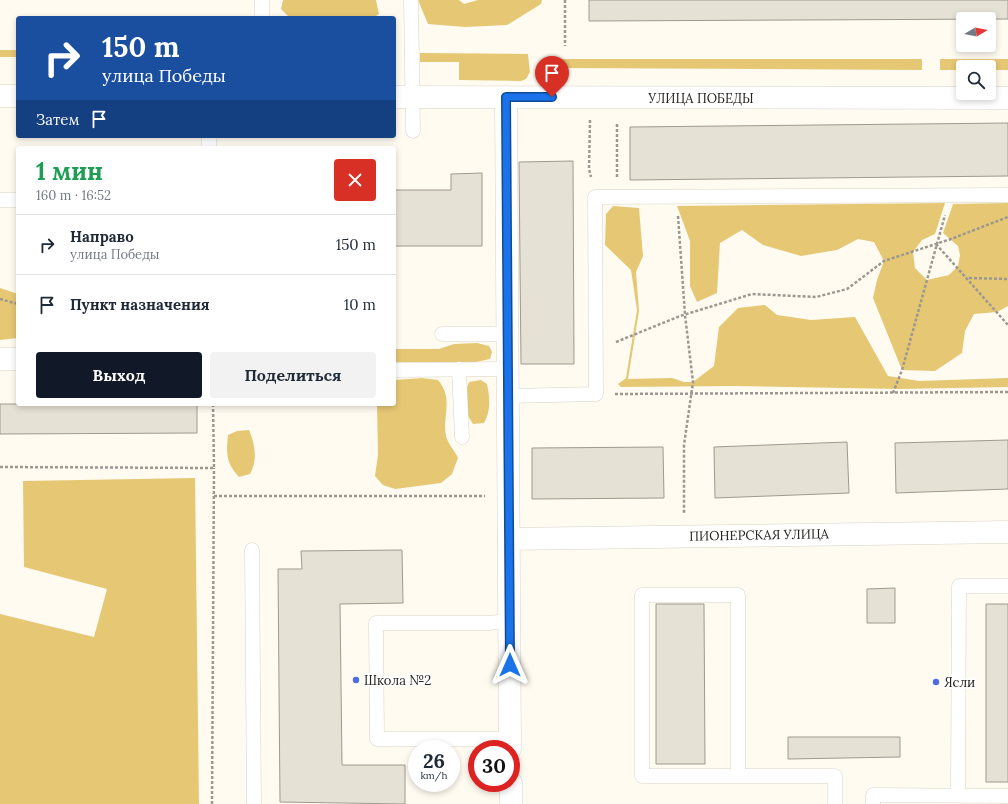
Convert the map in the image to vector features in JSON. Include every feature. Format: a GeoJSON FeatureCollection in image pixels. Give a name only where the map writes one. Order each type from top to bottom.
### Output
{"type":"FeatureCollection","features":[{"type":"Feature","properties":{"kind":"street"},"geometry":{"type":"LineString","coordinates":[[0,96],[16,96]]}},
{"type":"Feature","properties":{"kind":"street","name":"УЛИЦА ПОБЕДЫ"},"geometry":{"type":"LineString","coordinates":[[403,97],[1008,98]]}},
{"type":"Feature","properties":{"kind":"street"},"geometry":{"type":"LineString","coordinates":[[506,97],[510,740]]}},
{"type":"Feature","properties":{"kind":"street"},"geometry":{"type":"LineString","coordinates":[[0,359],[16,359]]}},
{"type":"Feature","properties":{"kind":"street","name":"ПИОНЕРСКАЯ УЛИЦА"},"geometry":{"type":"LineString","coordinates":[[509,538],[1008,532]]}},
{"type":"Feature","properties":{"kind":"street"},"geometry":{"type":"LineString","coordinates":[[511,792],[511,804]]}},
{"type":"Feature","properties":{"kind":"lane"},"geometry":{"type":"LineString","coordinates":[[262,0],[262,16]]}},
{"type":"Feature","properties":{"kind":"lane"},"geometry":{"type":"LineString","coordinates":[[412,0],[403,97],[413,131]]}},
{"type":"Feature","properties":{"kind":"lane"},"geometry":{"type":"LineString","coordinates":[[508,396],[596,394],[595,197],[1008,195]]}},
{"type":"Feature","properties":{"kind":"lane"},"geometry":{"type":"LineString","coordinates":[[0,200],[16,200]]}},
{"type":"Feature","properties":{"kind":"lane"},"geometry":{"type":"LineString","coordinates":[[442,334],[508,334]]}},
{"type":"Feature","properties":{"kind":"lane"},"geometry":{"type":"LineString","coordinates":[[459,369],[462,437]]}},
{"type":"Feature","properties":{"kind":"lane"},"geometry":{"type":"LineString","coordinates":[[396,370],[508,369]]}},
{"type":"Feature","properties":{"kind":"lane"},"geometry":{"type":"LineString","coordinates":[[252,550],[254,804]]}},
{"type":"Feature","properties":{"kind":"lane"},"geometry":{"type":"LineString","coordinates":[[958,795],[959,586],[1008,586]]}},
{"type":"Feature","properties":{"kind":"lane"},"geometry":{"type":"LineString","coordinates":[[738,776],[738,595],[642,595],[642,776],[738,776],[834,776],[835,804]]}},
{"type":"Feature","properties":{"kind":"lane"},"geometry":{"type":"LineString","coordinates":[[468,742],[378,739],[376,623],[488,623],[510,621]]}},
{"type":"Feature","properties":{"kind":"lane"},"geometry":{"type":"LineString","coordinates":[[873,804],[873,795],[1008,796]]}},
{"type":"Feature","properties":{"kind":"path"},"geometry":{"type":"LineString","coordinates":[[565,0],[565,46]]}},
{"type":"Feature","properties":{"kind":"path"},"geometry":{"type":"LineString","coordinates":[[590,113],[589,169],[595,197]]}},
{"type":"Feature","properties":{"kind":"path"},"geometry":{"type":"LineString","coordinates":[[617,121],[617,197]]}},
{"type":"Feature","properties":{"kind":"path"},"geometry":{"type":"LineString","coordinates":[[894,393],[902,370],[950,196]]}},
{"type":"Feature","properties":{"kind":"path"},"geometry":{"type":"LineString","coordinates":[[667,197],[679,218],[680,255],[685,315],[693,382],[684,445],[683,536]]}},
{"type":"Feature","properties":{"kind":"path"},"geometry":{"type":"LineString","coordinates":[[596,349],[632,337],[685,315],[752,294],[816,297],[847,289],[884,261],[936,244],[1008,217]]}},
{"type":"Feature","properties":{"kind":"path"},"geometry":{"type":"LineString","coordinates":[[936,244],[968,278],[1008,325]]}},
{"type":"Feature","properties":{"kind":"path"},"geometry":{"type":"LineString","coordinates":[[968,278],[1008,279]]}},
{"type":"Feature","properties":{"kind":"path"},"geometry":{"type":"LineString","coordinates":[[0,299],[16,303]]}},
{"type":"Feature","properties":{"kind":"path"},"geometry":{"type":"LineString","coordinates":[[596,394],[1008,392]]}},
{"type":"Feature","properties":{"kind":"path"},"geometry":{"type":"LineString","coordinates":[[212,804],[214,496],[213,406]]}},
{"type":"Feature","properties":{"kind":"path"},"geometry":{"type":"LineString","coordinates":[[0,467],[214,468]]}},
{"type":"Feature","properties":{"kind":"path"},"geometry":{"type":"LineString","coordinates":[[214,496],[493,496]]}},
{"type":"Feature","properties":{"kind":"shaded area"},"geometry":{"type":"Polygon","coordinates":[[[283,0],[376,0],[379,14],[376,16],[288,16],[281,9],[283,0]]]}},
{"type":"Feature","properties":{"kind":"shaded area"},"geometry":{"type":"Polygon","coordinates":[[[418,0],[459,0],[464,4],[478,0],[542,0],[541,4],[507,25],[465,27],[428,24],[418,0]]]}},
{"type":"Feature","properties":{"kind":"shaded area"},"geometry":{"type":"Polygon","coordinates":[[[0,50],[16,50],[16,57],[0,57],[0,50]]]}},
{"type":"Feature","properties":{"kind":"shaded area"},"geometry":{"type":"Polygon","coordinates":[[[420,53],[528,54],[530,72],[526,79],[521,81],[459,80],[459,62],[420,62],[420,53]]]}},
{"type":"Feature","properties":{"kind":"shaded area"},"geometry":{"type":"Polygon","coordinates":[[[548,59],[922,59],[922,70],[563,68],[563,85],[553,84],[549,79],[548,59]]]}},
{"type":"Feature","properties":{"kind":"shaded area"},"geometry":{"type":"Polygon","coordinates":[[[940,59],[1008,59],[1008,70],[996,70],[996,60],[956,60],[956,70],[940,70],[940,59]]]}},
{"type":"Feature","properties":{"kind":"shaded area"},"geometry":{"type":"Polygon","coordinates":[[[945,203],[935,234],[922,240],[913,252],[915,268],[927,280],[949,275],[958,266],[960,255],[958,246],[943,233],[953,204],[1008,203],[1008,306],[997,312],[974,314],[965,331],[962,353],[935,371],[902,370],[873,298],[877,280],[884,261],[874,242],[858,239],[837,250],[801,256],[763,245],[742,230],[720,243],[717,293],[697,302],[690,286],[690,241],[677,206],[945,203]]]}},
{"type":"Feature","properties":{"kind":"shaded area"},"geometry":{"type":"Polygon","coordinates":[[[613,206],[639,208],[643,256],[636,272],[639,311],[628,379],[672,378],[684,382],[693,382],[714,366],[719,327],[738,308],[765,305],[777,315],[811,320],[855,317],[888,376],[919,381],[1008,378],[1008,387],[899,389],[736,386],[621,387],[618,384],[626,378],[637,310],[631,270],[605,245],[606,214],[613,206]]]}},
{"type":"Feature","properties":{"kind":"shaded area"},"geometry":{"type":"Polygon","coordinates":[[[0,288],[16,293],[16,338],[0,340],[0,288]]]}},
{"type":"Feature","properties":{"kind":"shaded area"},"geometry":{"type":"Polygon","coordinates":[[[477,343],[489,346],[492,352],[490,359],[476,362],[396,362],[396,349],[439,349],[454,344],[477,343]]]}},
{"type":"Feature","properties":{"kind":"shaded area"},"geometry":{"type":"Polygon","coordinates":[[[422,378],[438,380],[443,387],[447,401],[445,421],[446,436],[458,458],[452,474],[441,483],[395,489],[383,485],[375,476],[378,455],[377,406],[396,406],[396,380],[422,378]]]}},
{"type":"Feature","properties":{"kind":"shaded area"},"geometry":{"type":"Polygon","coordinates":[[[481,380],[487,384],[489,409],[484,423],[473,424],[466,409],[465,403],[467,387],[469,382],[481,380]]]}},
{"type":"Feature","properties":{"kind":"shaded area"},"geometry":{"type":"Polygon","coordinates":[[[249,430],[255,452],[254,463],[250,474],[239,477],[229,463],[227,453],[228,435],[237,431],[249,430]]]}},
{"type":"Feature","properties":{"kind":"shaded area"},"geometry":{"type":"Polygon","coordinates":[[[195,478],[199,804],[0,804],[0,614],[94,637],[107,589],[24,567],[23,481],[195,478]]]}},
{"type":"Feature","properties":{"kind":"building"},"geometry":{"type":"Polygon","coordinates":[[[589,0],[1008,0],[1008,19],[996,19],[996,12],[956,12],[956,19],[589,21],[589,0]]]}},
{"type":"Feature","properties":{"kind":"building"},"geometry":{"type":"Polygon","coordinates":[[[1008,123],[1008,176],[630,180],[630,127],[1008,123]]]}},
{"type":"Feature","properties":{"kind":"building"},"geometry":{"type":"Polygon","coordinates":[[[573,161],[574,364],[521,364],[519,162],[573,161]]]}},
{"type":"Feature","properties":{"kind":"building"},"geometry":{"type":"Polygon","coordinates":[[[482,173],[482,246],[396,246],[396,190],[451,190],[451,174],[482,173]]]}},
{"type":"Feature","properties":{"kind":"building"},"geometry":{"type":"Polygon","coordinates":[[[0,404],[16,404],[16,406],[197,406],[197,433],[0,434],[0,404]]]}},
{"type":"Feature","properties":{"kind":"building"},"geometry":{"type":"Polygon","coordinates":[[[1008,440],[1008,489],[896,493],[895,443],[1008,440]]]}},
{"type":"Feature","properties":{"kind":"building"},"geometry":{"type":"Polygon","coordinates":[[[847,442],[849,493],[715,498],[714,447],[847,442]]]}},
{"type":"Feature","properties":{"kind":"building"},"geometry":{"type":"Polygon","coordinates":[[[663,447],[664,498],[532,499],[532,448],[663,447]]]}},
{"type":"Feature","properties":{"kind":"building","name":"Школа №2"},"geometry":{"type":"Polygon","coordinates":[[[402,550],[403,603],[340,604],[342,765],[405,765],[405,804],[280,802],[278,569],[302,569],[301,551],[402,550]]]}},
{"type":"Feature","properties":{"kind":"building"},"geometry":{"type":"Polygon","coordinates":[[[895,588],[895,623],[867,623],[867,589],[895,588]]]}},
{"type":"Feature","properties":{"kind":"building"},"geometry":{"type":"Polygon","coordinates":[[[656,604],[704,604],[705,764],[656,764],[656,604]]]}},
{"type":"Feature","properties":{"kind":"building"},"geometry":{"type":"Polygon","coordinates":[[[986,604],[1008,604],[1008,782],[986,782],[986,604]]]}},
{"type":"Feature","properties":{"kind":"building"},"geometry":{"type":"Polygon","coordinates":[[[788,737],[900,737],[900,757],[788,759],[788,737]]]}},
{"type":"Feature","properties":{"kind":"place","name":"Школа №2"},"geometry":{"type":"Point","coordinates":[356,680]}},
{"type":"Feature","properties":{"kind":"place","name":"Ясли"},"geometry":{"type":"Point","coordinates":[936,682]}},
{"type":"Feature","properties":{"kind":"route"},"geometry":{"type":"LineString","coordinates":[[510,665],[506,97],[552,97]]}}]}
